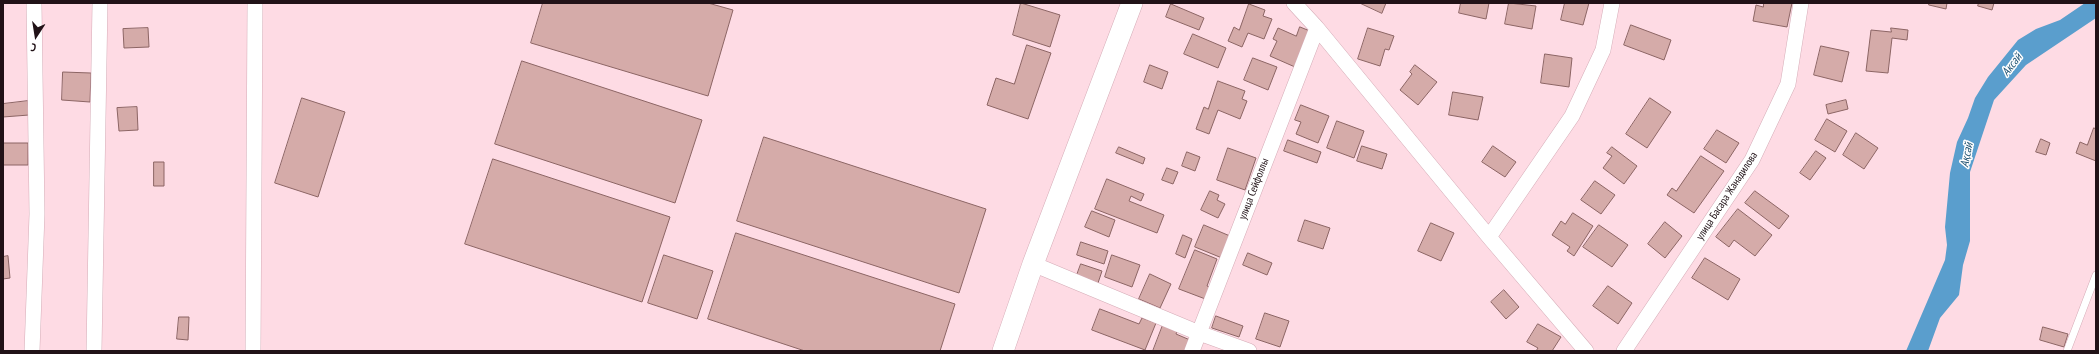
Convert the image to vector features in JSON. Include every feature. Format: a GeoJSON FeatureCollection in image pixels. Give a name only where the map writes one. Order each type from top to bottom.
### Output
{"type":"FeatureCollection","features":[{"type":"Feature","properties":{"kind":"street"},"geometry":{"type":"LineString","coordinates":[[32,351],[37,214],[34,3]]}},
{"type":"Feature","properties":{"kind":"street"},"geometry":{"type":"LineString","coordinates":[[94,351],[100,3]]}},
{"type":"Feature","properties":{"kind":"street"},"geometry":{"type":"LineString","coordinates":[[253,351],[256,3]]}},
{"type":"Feature","properties":{"kind":"street"},"geometry":{"type":"LineString","coordinates":[[1003,351],[1033,264],[1132,3]]}},
{"type":"Feature","properties":{"kind":"street"},"geometry":{"type":"LineString","coordinates":[[1294,3],[1317,28],[1489,237],[1586,351]]}},
{"type":"Feature","properties":{"kind":"street"},"geometry":{"type":"LineString","coordinates":[[1489,237],[1572,116],[1603,50],[1612,3]]}},
{"type":"Feature","properties":{"kind":"street","name":"улица Басара Жанадилова"},"geometry":{"type":"LineString","coordinates":[[1624,351],[1752,160],[1788,84],[1802,3]]}},
{"type":"Feature","properties":{"kind":"street","name":"улица Сейфоллы"},"geometry":{"type":"LineString","coordinates":[[1192,351],[1317,28]]}},
{"type":"Feature","properties":{"kind":"street"},"geometry":{"type":"LineString","coordinates":[[1033,264],[1199,333],[1249,351]]}},
{"type":"Feature","properties":{"kind":"lane"},"geometry":{"type":"LineString","coordinates":[[2067,351],[2096,275]]}},
{"type":"Feature","properties":{"kind":"water"},"geometry":{"type":"Polygon","coordinates":[[[2085,3],[2096,3],[2096,18],[2026,65],[1994,100],[1970,172],[1970,241],[1963,265],[1959,295],[1940,318],[1928,351],[1906,351],[1945,260],[1947,245],[1945,227],[1950,173],[1957,142],[1975,98],[1988,77],[2018,40],[2036,29],[2060,20],[2085,3]]]}},
{"type":"Feature","properties":{"kind":"building"},"geometry":{"type":"Polygon","coordinates":[[[543,3],[708,3],[733,10],[708,96],[531,43],[543,3]]]}},
{"type":"Feature","properties":{"kind":"building"},"geometry":{"type":"Polygon","coordinates":[[[1021,3],[1060,15],[1050,47],[1013,35],[1021,3]]]}},
{"type":"Feature","properties":{"kind":"building"},"geometry":{"type":"Polygon","coordinates":[[[1360,3],[1386,3],[1382,13],[1360,3]]]}},
{"type":"Feature","properties":{"kind":"building"},"geometry":{"type":"Polygon","coordinates":[[[1461,3],[1489,3],[1486,19],[1459,13],[1461,3]]]}},
{"type":"Feature","properties":{"kind":"building"},"geometry":{"type":"Polygon","coordinates":[[[1509,3],[1536,6],[1532,29],[1505,24],[1509,3]]]}},
{"type":"Feature","properties":{"kind":"building"},"geometry":{"type":"Polygon","coordinates":[[[1565,3],[1589,3],[1583,25],[1561,20],[1565,3]]]}},
{"type":"Feature","properties":{"kind":"building"},"geometry":{"type":"Polygon","coordinates":[[[1764,3],[1792,3],[1787,27],[1753,21],[1756,5],[1763,7],[1764,3]]]}},
{"type":"Feature","properties":{"kind":"building"},"geometry":{"type":"Polygon","coordinates":[[[1929,3],[1947,3],[1946,9],[1929,5],[1929,3]]]}},
{"type":"Feature","properties":{"kind":"building"},"geometry":{"type":"Polygon","coordinates":[[[1979,3],[1994,3],[1992,10],[1978,6],[1979,3]]]}},
{"type":"Feature","properties":{"kind":"building"},"geometry":{"type":"Polygon","coordinates":[[[1171,4],[1204,18],[1199,30],[1166,17],[1171,4]]]}},
{"type":"Feature","properties":{"kind":"building"},"geometry":{"type":"Polygon","coordinates":[[[1249,4],[1265,10],[1263,16],[1272,19],[1264,39],[1248,33],[1242,47],[1228,41],[1234,27],[1239,30],[1249,4]]]}},
{"type":"Feature","properties":{"kind":"building"},"geometry":{"type":"Polygon","coordinates":[[[1631,25],[1671,40],[1664,60],[1624,45],[1631,25]]]}},
{"type":"Feature","properties":{"kind":"building"},"geometry":{"type":"Polygon","coordinates":[[[1300,27],[1310,31],[1295,67],[1270,56],[1277,41],[1273,39],[1278,28],[1296,36],[1300,27]]]}},
{"type":"Feature","properties":{"kind":"building"},"geometry":{"type":"Polygon","coordinates":[[[148,28],[149,47],[124,48],[123,29],[148,28]]]}},
{"type":"Feature","properties":{"kind":"building"},"geometry":{"type":"Polygon","coordinates":[[[1368,28],[1394,36],[1389,50],[1385,49],[1380,66],[1358,59],[1368,28]]]}},
{"type":"Feature","properties":{"kind":"building"},"geometry":{"type":"Polygon","coordinates":[[[1891,28],[1908,30],[1907,40],[1892,38],[1888,73],[1866,71],[1871,30],[1891,32],[1891,28]]]}},
{"type":"Feature","properties":{"kind":"building"},"geometry":{"type":"Polygon","coordinates":[[[1193,34],[1226,48],[1218,68],[1184,54],[1193,34]]]}},
{"type":"Feature","properties":{"kind":"building"},"geometry":{"type":"Polygon","coordinates":[[[1027,45],[1051,53],[1028,119],[987,105],[996,78],[1014,84],[1027,45]]]}},
{"type":"Feature","properties":{"kind":"building"},"geometry":{"type":"Polygon","coordinates":[[[1821,46],[1849,52],[1842,82],[1814,75],[1821,46]]]}},
{"type":"Feature","properties":{"kind":"building"},"geometry":{"type":"Polygon","coordinates":[[[1545,54],[1572,58],[1569,87],[1541,83],[1545,54]]]}},
{"type":"Feature","properties":{"kind":"building"},"geometry":{"type":"Polygon","coordinates":[[[1253,58],[1277,67],[1268,90],[1244,80],[1253,58]]]}},
{"type":"Feature","properties":{"kind":"building"},"geometry":{"type":"Polygon","coordinates":[[[522,61],[702,120],[675,203],[495,144],[522,61]]]}},
{"type":"Feature","properties":{"kind":"building"},"geometry":{"type":"Polygon","coordinates":[[[1150,65],[1168,72],[1162,89],[1144,82],[1150,65]]]}},
{"type":"Feature","properties":{"kind":"building"},"geometry":{"type":"Polygon","coordinates":[[[1415,65],[1437,82],[1418,105],[1400,90],[1412,74],[1410,72],[1415,65]]]}},
{"type":"Feature","properties":{"kind":"building"},"geometry":{"type":"Polygon","coordinates":[[[63,72],[91,73],[90,102],[62,100],[63,72]]]}},
{"type":"Feature","properties":{"kind":"building"},"geometry":{"type":"Polygon","coordinates":[[[1218,81],[1245,91],[1242,99],[1247,101],[1240,119],[1218,110],[1209,134],[1196,129],[1204,107],[1208,109],[1218,81]]]}},
{"type":"Feature","properties":{"kind":"building"},"geometry":{"type":"Polygon","coordinates":[[[1453,92],[1483,97],[1478,120],[1449,115],[1453,92]]]}},
{"type":"Feature","properties":{"kind":"building"},"geometry":{"type":"Polygon","coordinates":[[[302,98],[345,112],[318,197],[275,183],[302,98]]]}},
{"type":"Feature","properties":{"kind":"building"},"geometry":{"type":"Polygon","coordinates":[[[1650,98],[1671,112],[1647,148],[1626,134],[1650,98]]]}},
{"type":"Feature","properties":{"kind":"building"},"geometry":{"type":"Polygon","coordinates":[[[1846,100],[1848,109],[1828,114],[1826,105],[1846,100]]]}},
{"type":"Feature","properties":{"kind":"building"},"geometry":{"type":"Polygon","coordinates":[[[28,101],[29,115],[3,117],[3,104],[28,101]]]}},
{"type":"Feature","properties":{"kind":"building"},"geometry":{"type":"Polygon","coordinates":[[[1301,105],[1329,116],[1318,143],[1296,134],[1301,122],[1295,120],[1301,105]]]}},
{"type":"Feature","properties":{"kind":"building"},"geometry":{"type":"Polygon","coordinates":[[[137,107],[138,130],[119,131],[117,108],[137,107]]]}},
{"type":"Feature","properties":{"kind":"building"},"geometry":{"type":"Polygon","coordinates":[[[1827,119],[1847,131],[1835,152],[1815,140],[1827,119]]]}},
{"type":"Feature","properties":{"kind":"building"},"geometry":{"type":"Polygon","coordinates":[[[1337,121],[1364,131],[1354,158],[1327,148],[1337,121]]]}},
{"type":"Feature","properties":{"kind":"building"},"geometry":{"type":"Polygon","coordinates":[[[2094,128],[2096,129],[2096,161],[2076,153],[2080,142],[2087,145],[2094,128]]]}},
{"type":"Feature","properties":{"kind":"building"},"geometry":{"type":"Polygon","coordinates":[[[1717,130],[1739,143],[1726,163],[1704,149],[1717,130]]]}},
{"type":"Feature","properties":{"kind":"building"},"geometry":{"type":"Polygon","coordinates":[[[1856,133],[1878,148],[1864,169],[1843,155],[1856,133]]]}},
{"type":"Feature","properties":{"kind":"building"},"geometry":{"type":"Polygon","coordinates":[[[764,137],[986,209],[959,293],[737,221],[764,137]]]}},
{"type":"Feature","properties":{"kind":"building"},"geometry":{"type":"Polygon","coordinates":[[[2041,139],[2050,143],[2046,155],[2036,152],[2041,139]]]}},
{"type":"Feature","properties":{"kind":"building"},"geometry":{"type":"Polygon","coordinates":[[[1288,140],[1321,152],[1317,163],[1284,151],[1288,140]]]}},
{"type":"Feature","properties":{"kind":"building"},"geometry":{"type":"Polygon","coordinates":[[[3,143],[28,143],[28,165],[3,165],[3,143]]]}},
{"type":"Feature","properties":{"kind":"building"},"geometry":{"type":"Polygon","coordinates":[[[1362,146],[1387,154],[1382,169],[1357,161],[1362,146]]]}},
{"type":"Feature","properties":{"kind":"building"},"geometry":{"type":"Polygon","coordinates":[[[1493,146],[1516,162],[1505,177],[1482,162],[1493,146]]]}},
{"type":"Feature","properties":{"kind":"building"},"geometry":{"type":"Polygon","coordinates":[[[1119,147],[1145,158],[1143,164],[1116,153],[1119,147]]]}},
{"type":"Feature","properties":{"kind":"building"},"geometry":{"type":"Polygon","coordinates":[[[1612,147],[1637,166],[1624,184],[1603,168],[1612,156],[1607,153],[1612,147]]]}},
{"type":"Feature","properties":{"kind":"building"},"geometry":{"type":"Polygon","coordinates":[[[1228,148],[1256,158],[1245,190],[1217,180],[1228,148]]]}},
{"type":"Feature","properties":{"kind":"building"},"geometry":{"type":"Polygon","coordinates":[[[1816,151],[1826,158],[1810,180],[1800,173],[1816,151]]]}},
{"type":"Feature","properties":{"kind":"building"},"geometry":{"type":"Polygon","coordinates":[[[1187,152],[1200,157],[1195,171],[1182,166],[1187,152]]]}},
{"type":"Feature","properties":{"kind":"building"},"geometry":{"type":"Polygon","coordinates":[[[1701,156],[1724,171],[1694,213],[1667,195],[1672,188],[1676,191],[1701,156]]]}},
{"type":"Feature","properties":{"kind":"building"},"geometry":{"type":"Polygon","coordinates":[[[493,159],[670,217],[642,302],[465,244],[493,159]]]}},
{"type":"Feature","properties":{"kind":"building"},"geometry":{"type":"Polygon","coordinates":[[[154,162],[164,162],[164,186],[154,186],[154,162]]]}},
{"type":"Feature","properties":{"kind":"building"},"geometry":{"type":"Polygon","coordinates":[[[1167,168],[1178,172],[1173,184],[1162,180],[1167,168]]]}},
{"type":"Feature","properties":{"kind":"building"},"geometry":{"type":"Polygon","coordinates":[[[1107,179],[1144,194],[1141,201],[1131,196],[1129,201],[1164,215],[1157,233],[1095,209],[1107,179]]]}},
{"type":"Feature","properties":{"kind":"building"},"geometry":{"type":"Polygon","coordinates":[[[1595,181],[1615,195],[1601,214],[1581,200],[1595,181]]]}},
{"type":"Feature","properties":{"kind":"building"},"geometry":{"type":"Polygon","coordinates":[[[1210,191],[1219,195],[1217,200],[1225,204],[1218,218],[1201,210],[1210,191]]]}},
{"type":"Feature","properties":{"kind":"building"},"geometry":{"type":"Polygon","coordinates":[[[1755,191],[1789,216],[1779,229],[1745,203],[1755,191]]]}},
{"type":"Feature","properties":{"kind":"building"},"geometry":{"type":"Polygon","coordinates":[[[1738,209],[1772,235],[1755,256],[1734,240],[1729,247],[1716,237],[1738,209]]]}},
{"type":"Feature","properties":{"kind":"building"},"geometry":{"type":"Polygon","coordinates":[[[1092,211],[1115,220],[1109,237],[1085,227],[1092,211]]]}},
{"type":"Feature","properties":{"kind":"building"},"geometry":{"type":"Polygon","coordinates":[[[1573,213],[1593,226],[1574,256],[1567,251],[1570,247],[1552,235],[1561,221],[1565,224],[1573,213]]]}},
{"type":"Feature","properties":{"kind":"building"},"geometry":{"type":"Polygon","coordinates":[[[1305,220],[1330,228],[1323,249],[1298,241],[1305,220]]]}},
{"type":"Feature","properties":{"kind":"building"},"geometry":{"type":"Polygon","coordinates":[[[1665,222],[1682,236],[1665,258],[1648,244],[1665,222]]]}},
{"type":"Feature","properties":{"kind":"building"},"geometry":{"type":"Polygon","coordinates":[[[1431,223],[1454,233],[1441,261],[1418,251],[1431,223]]]}},
{"type":"Feature","properties":{"kind":"building"},"geometry":{"type":"Polygon","coordinates":[[[1204,225],[1230,236],[1222,258],[1195,247],[1204,225]]]}},
{"type":"Feature","properties":{"kind":"building"},"geometry":{"type":"Polygon","coordinates":[[[1599,225],[1628,245],[1612,267],[1583,247],[1599,225]]]}},
{"type":"Feature","properties":{"kind":"building"},"geometry":{"type":"Polygon","coordinates":[[[736,233],[955,304],[940,351],[805,351],[708,319],[736,233]]]}},
{"type":"Feature","properties":{"kind":"building"},"geometry":{"type":"Polygon","coordinates":[[[1183,235],[1192,239],[1185,258],[1176,254],[1183,235]]]}},
{"type":"Feature","properties":{"kind":"building"},"geometry":{"type":"Polygon","coordinates":[[[1081,242],[1108,251],[1104,264],[1077,255],[1081,242]]]}},
{"type":"Feature","properties":{"kind":"building"},"geometry":{"type":"Polygon","coordinates":[[[1195,250],[1217,259],[1207,286],[1213,288],[1208,300],[1179,289],[1195,250]]]}},
{"type":"Feature","properties":{"kind":"building"},"geometry":{"type":"Polygon","coordinates":[[[1248,253],[1272,263],[1267,275],[1243,265],[1248,253]]]}},
{"type":"Feature","properties":{"kind":"building"},"geometry":{"type":"Polygon","coordinates":[[[664,255],[713,271],[697,319],[648,303],[664,255]]]}},
{"type":"Feature","properties":{"kind":"building"},"geometry":{"type":"Polygon","coordinates":[[[1112,255],[1140,265],[1132,287],[1105,277],[1112,255]]]}},
{"type":"Feature","properties":{"kind":"building"},"geometry":{"type":"Polygon","coordinates":[[[8,256],[10,278],[3,279],[3,257],[8,256]]]}},
{"type":"Feature","properties":{"kind":"building"},"geometry":{"type":"Polygon","coordinates":[[[1705,258],[1740,279],[1728,300],[1692,278],[1705,258]]]}},
{"type":"Feature","properties":{"kind":"building"},"geometry":{"type":"Polygon","coordinates":[[[1081,264],[1102,271],[1098,283],[1077,275],[1081,264]]]}},
{"type":"Feature","properties":{"kind":"building"},"geometry":{"type":"Polygon","coordinates":[[[1150,274],[1171,284],[1160,308],[1139,299],[1150,274]]]}},
{"type":"Feature","properties":{"kind":"building"},"geometry":{"type":"Polygon","coordinates":[[[1608,286],[1632,303],[1618,324],[1593,306],[1608,286]]]}},
{"type":"Feature","properties":{"kind":"building"},"geometry":{"type":"Polygon","coordinates":[[[1504,290],[1519,307],[1506,319],[1491,302],[1504,290]]]}},
{"type":"Feature","properties":{"kind":"building"},"geometry":{"type":"Polygon","coordinates":[[[1100,309],[1139,324],[1142,318],[1156,323],[1145,350],[1092,330],[1100,309]]]}},
{"type":"Feature","properties":{"kind":"building"},"geometry":{"type":"Polygon","coordinates":[[[1265,313],[1289,321],[1280,347],[1256,339],[1265,313]]]}},
{"type":"Feature","properties":{"kind":"building"},"geometry":{"type":"Polygon","coordinates":[[[1216,316],[1243,326],[1239,337],[1212,328],[1216,316]]]}},
{"type":"Feature","properties":{"kind":"building"},"geometry":{"type":"Polygon","coordinates":[[[179,317],[189,317],[188,340],[177,339],[179,317]]]}},
{"type":"Feature","properties":{"kind":"building"},"geometry":{"type":"Polygon","coordinates":[[[1538,324],[1561,337],[1552,351],[1536,351],[1538,348],[1527,342],[1538,324]]]}},
{"type":"Feature","properties":{"kind":"building"},"geometry":{"type":"Polygon","coordinates":[[[1163,325],[1177,331],[1176,334],[1190,340],[1185,351],[1153,351],[1163,325]]]}},
{"type":"Feature","properties":{"kind":"building"},"geometry":{"type":"Polygon","coordinates":[[[2043,327],[2068,334],[2064,347],[2040,340],[2043,327]]]}},
{"type":"Feature","properties":{"kind":"water label","name":"Аксай"},"geometry":{"type":"Point","coordinates":[2012,65]}},
{"type":"Feature","properties":{"kind":"water label","name":"Ақсай"},"geometry":{"type":"Point","coordinates":[1967,155]}}]}
